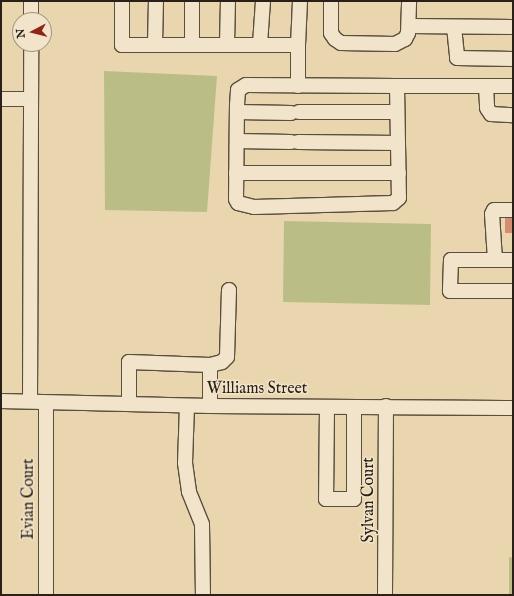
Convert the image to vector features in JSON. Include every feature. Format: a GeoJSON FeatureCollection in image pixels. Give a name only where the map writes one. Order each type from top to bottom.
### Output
{"type":"FeatureCollection","features":[{"type":"Feature","properties":{"kind":"street"},"geometry":{"type":"LineString","coordinates":[[31,1],[31,12]]}},
{"type":"Feature","properties":{"kind":"street"},"geometry":{"type":"LineString","coordinates":[[122,1],[122,45],[298,45]]}},
{"type":"Feature","properties":{"kind":"street"},"geometry":{"type":"LineString","coordinates":[[155,44],[156,1]]}},
{"type":"Feature","properties":{"kind":"street"},"geometry":{"type":"LineString","coordinates":[[192,1],[192,44]]}},
{"type":"Feature","properties":{"kind":"street"},"geometry":{"type":"LineString","coordinates":[[227,44],[228,1]]}},
{"type":"Feature","properties":{"kind":"street"},"geometry":{"type":"LineString","coordinates":[[260,44],[263,1]]}},
{"type":"Feature","properties":{"kind":"street"},"geometry":{"type":"LineString","coordinates":[[298,86],[300,1]]}},
{"type":"Feature","properties":{"kind":"street"},"geometry":{"type":"LineString","coordinates":[[331,1],[331,33],[341,43],[395,44],[404,39],[410,26],[409,1]]}},
{"type":"Feature","properties":{"kind":"street"},"geometry":{"type":"LineString","coordinates":[[410,26],[513,27]]}},
{"type":"Feature","properties":{"kind":"street"},"geometry":{"type":"LineString","coordinates":[[454,27],[457,58],[513,59]]}},
{"type":"Feature","properties":{"kind":"street"},"geometry":{"type":"LineString","coordinates":[[30,401],[31,52]]}},
{"type":"Feature","properties":{"kind":"street"},"geometry":{"type":"LineString","coordinates":[[397,86],[399,198],[393,203],[254,207],[242,205],[236,199],[237,112],[238,90],[241,86],[298,86],[397,86],[513,86]]}},
{"type":"Feature","properties":{"kind":"street"},"geometry":{"type":"LineString","coordinates":[[486,86],[487,108],[491,114],[513,115]]}},
{"type":"Feature","properties":{"kind":"street"},"geometry":{"type":"LineString","coordinates":[[1,99],[30,98]]}},
{"type":"Feature","properties":{"kind":"street"},"geometry":{"type":"LineString","coordinates":[[237,112],[397,112]]}},
{"type":"Feature","properties":{"kind":"street"},"geometry":{"type":"LineString","coordinates":[[237,141],[398,143]]}},
{"type":"Feature","properties":{"kind":"street"},"geometry":{"type":"LineString","coordinates":[[236,173],[399,173]]}},
{"type":"Feature","properties":{"kind":"street"},"geometry":{"type":"LineString","coordinates":[[495,260],[492,214],[494,210],[513,210]]}},
{"type":"Feature","properties":{"kind":"street"},"geometry":{"type":"LineString","coordinates":[[513,260],[451,260],[450,291],[513,291]]}},
{"type":"Feature","properties":{"kind":"street"},"geometry":{"type":"LineString","coordinates":[[129,404],[129,362],[210,364],[222,362],[227,357],[230,290]]}},
{"type":"Feature","properties":{"kind":"street"},"geometry":{"type":"LineString","coordinates":[[210,364],[210,406]]}},
{"type":"Feature","properties":{"kind":"street","name":"Williams Street"},"geometry":{"type":"LineString","coordinates":[[1,401],[187,406],[386,406],[513,408]]}},
{"type":"Feature","properties":{"kind":"street","name":"Evian Court"},"geometry":{"type":"LineString","coordinates":[[46,403],[46,595]]}},
{"type":"Feature","properties":{"kind":"street"},"geometry":{"type":"LineString","coordinates":[[187,406],[186,463],[189,492],[202,525],[203,595]]}},
{"type":"Feature","properties":{"kind":"street"},"geometry":{"type":"LineString","coordinates":[[327,406],[326,499],[354,499],[354,407]]}},
{"type":"Feature","properties":{"kind":"street","name":"Sylvan Court"},"geometry":{"type":"LineString","coordinates":[[386,406],[386,595]]}},
{"type":"Feature","properties":{"kind":"green space"},"geometry":{"type":"Polygon","coordinates":[[[104,71],[217,76],[207,212],[105,210],[104,71]]]}},
{"type":"Feature","properties":{"kind":"green space"},"geometry":{"type":"Polygon","coordinates":[[[284,221],[431,224],[430,305],[283,302],[284,221]]]}},
{"type":"Feature","properties":{"kind":"green space"},"geometry":{"type":"Polygon","coordinates":[[[509,557],[513,558],[513,595],[509,595],[509,557]]]}},
{"type":"Feature","properties":{"kind":"building"},"geometry":{"type":"Polygon","coordinates":[[[505,212],[513,212],[513,233],[505,233],[505,212]]]}}]}
